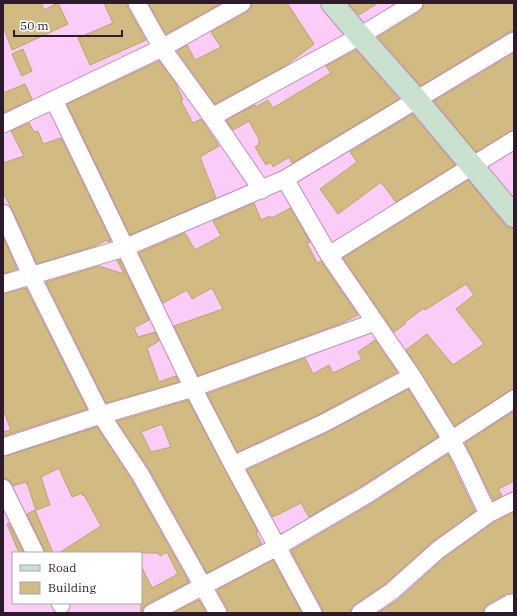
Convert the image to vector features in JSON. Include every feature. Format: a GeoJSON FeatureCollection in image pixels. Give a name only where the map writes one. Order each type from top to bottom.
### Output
{"type":"FeatureCollection","features":[{"type":"Feature","properties":{"kind":"street"},"geometry":{"type":"LineString","coordinates":[[137,3],[162,48],[262,190]]}},
{"type":"Feature","properties":{"kind":"street"},"geometry":{"type":"LineString","coordinates":[[3,124],[162,48],[242,3]]}},
{"type":"Feature","properties":{"kind":"street"},"geometry":{"type":"LineString","coordinates":[[332,3],[416,99],[514,216]]}},
{"type":"Feature","properties":{"kind":"street"},"geometry":{"type":"LineString","coordinates":[[212,117],[360,36],[414,3]]}},
{"type":"Feature","properties":{"kind":"street"},"geometry":{"type":"LineString","coordinates":[[3,284],[124,248],[262,190],[285,179],[514,41]]}},
{"type":"Feature","properties":{"kind":"street"},"geometry":{"type":"LineString","coordinates":[[54,100],[124,248],[193,388],[277,548],[314,613]]}},
{"type":"Feature","properties":{"kind":"street"},"geometry":{"type":"LineString","coordinates":[[329,255],[514,140]]}},
{"type":"Feature","properties":{"kind":"street"},"geometry":{"type":"LineString","coordinates":[[285,179],[329,255],[412,376],[451,439],[488,514]]}},
{"type":"Feature","properties":{"kind":"street"},"geometry":{"type":"LineString","coordinates":[[3,214],[31,276],[101,416],[140,474],[218,613]]}},
{"type":"Feature","properties":{"kind":"street"},"geometry":{"type":"LineString","coordinates":[[3,448],[193,388],[375,322]]}},
{"type":"Feature","properties":{"kind":"street"},"geometry":{"type":"LineString","coordinates":[[233,465],[324,423],[412,376]]}},
{"type":"Feature","properties":{"kind":"street"},"geometry":{"type":"LineString","coordinates":[[152,613],[203,585],[277,548],[368,494],[514,399]]}},
{"type":"Feature","properties":{"kind":"street"},"geometry":{"type":"LineString","coordinates":[[3,488],[35,552]]}},
{"type":"Feature","properties":{"kind":"street"},"geometry":{"type":"LineString","coordinates":[[360,613],[391,592],[438,550],[488,514],[514,501]]}},
{"type":"Feature","properties":{"kind":"street"},"geometry":{"type":"LineString","coordinates":[[493,613],[511,603]]}},
{"type":"Feature","properties":{"kind":"building"},"geometry":{"type":"Polygon","coordinates":[[[3,3],[41,3],[44,10],[58,3],[68,24],[12,50],[3,26],[3,3]]]}},
{"type":"Feature","properties":{"kind":"building"},"geometry":{"type":"Polygon","coordinates":[[[104,3],[127,3],[128,8],[146,40],[90,65],[78,38],[113,23],[104,3]]]}},
{"type":"Feature","properties":{"kind":"building"},"geometry":{"type":"Polygon","coordinates":[[[148,3],[222,3],[166,34],[148,3]]]}},
{"type":"Feature","properties":{"kind":"building"},"geometry":{"type":"Polygon","coordinates":[[[252,3],[287,3],[314,44],[285,66],[215,104],[177,51],[187,45],[195,60],[221,47],[211,32],[247,12],[251,8],[252,3]]]}},
{"type":"Feature","properties":{"kind":"building"},"geometry":{"type":"Polygon","coordinates":[[[348,3],[378,3],[359,15],[348,3]]]}},
{"type":"Feature","properties":{"kind":"building"},"geometry":{"type":"Polygon","coordinates":[[[424,3],[514,3],[514,31],[509,32],[421,86],[378,37],[419,12],[423,8],[424,3]]]}},
{"type":"Feature","properties":{"kind":"building"},"geometry":{"type":"Polygon","coordinates":[[[23,49],[32,71],[22,76],[12,54],[23,49]]]}},
{"type":"Feature","properties":{"kind":"building"},"geometry":{"type":"Polygon","coordinates":[[[356,50],[399,99],[292,163],[289,157],[273,167],[271,162],[266,165],[255,147],[260,144],[258,142],[260,141],[249,121],[233,130],[226,120],[268,100],[273,108],[331,73],[326,66],[356,50]]]}},
{"type":"Feature","properties":{"kind":"building"},"geometry":{"type":"Polygon","coordinates":[[[514,53],[514,130],[476,152],[434,101],[514,53]]]}},
{"type":"Feature","properties":{"kind":"building"},"geometry":{"type":"Polygon","coordinates":[[[159,61],[176,84],[183,100],[181,101],[193,123],[201,119],[219,146],[200,157],[216,198],[130,235],[67,104],[159,61]]]}},
{"type":"Feature","properties":{"kind":"building"},"geometry":{"type":"Polygon","coordinates":[[[25,84],[32,99],[3,113],[3,93],[25,84]]]}},
{"type":"Feature","properties":{"kind":"building"},"geometry":{"type":"Polygon","coordinates":[[[412,114],[455,165],[396,202],[381,182],[338,214],[320,189],[357,162],[350,152],[412,114]]]}},
{"type":"Feature","properties":{"kind":"building"},"geometry":{"type":"Polygon","coordinates":[[[29,123],[34,132],[38,131],[43,144],[61,138],[111,241],[108,242],[107,240],[95,246],[37,264],[12,209],[3,193],[3,163],[24,156],[11,131],[29,123]]]}},
{"type":"Feature","properties":{"kind":"building"},"geometry":{"type":"Polygon","coordinates":[[[468,180],[504,224],[509,228],[514,228],[514,389],[455,426],[406,350],[427,334],[453,365],[484,344],[456,309],[474,295],[466,284],[425,310],[424,308],[394,332],[343,258],[468,180]]]}},
{"type":"Feature","properties":{"kind":"building"},"geometry":{"type":"Polygon","coordinates":[[[254,203],[261,220],[270,216],[272,218],[290,208],[310,242],[307,243],[317,263],[321,261],[358,315],[342,323],[198,376],[174,326],[223,309],[212,288],[192,299],[187,290],[163,303],[139,253],[185,233],[195,250],[221,236],[213,221],[254,203]]]}},
{"type":"Feature","properties":{"kind":"building"},"geometry":{"type":"Polygon","coordinates":[[[3,237],[17,269],[3,274],[3,237]]]}},
{"type":"Feature","properties":{"kind":"building"},"geometry":{"type":"Polygon","coordinates":[[[117,260],[120,260],[149,320],[134,328],[138,337],[155,332],[159,341],[147,348],[159,382],[176,376],[179,382],[106,403],[46,282],[99,266],[124,274],[117,260]]]}},
{"type":"Feature","properties":{"kind":"building"},"geometry":{"type":"Polygon","coordinates":[[[26,288],[87,409],[3,436],[3,432],[11,430],[3,409],[3,294],[26,288]]]}},
{"type":"Feature","properties":{"kind":"building"},"geometry":{"type":"Polygon","coordinates":[[[375,340],[397,372],[320,414],[237,452],[207,394],[305,358],[313,374],[329,365],[333,373],[362,359],[358,352],[375,340]]]}},
{"type":"Feature","properties":{"kind":"building"},"geometry":{"type":"Polygon","coordinates":[[[408,389],[438,437],[363,485],[309,517],[301,503],[273,517],[247,470],[328,432],[408,389]]]}},
{"type":"Feature","properties":{"kind":"building"},"geometry":{"type":"Polygon","coordinates":[[[188,400],[258,532],[256,533],[262,544],[207,573],[149,469],[117,421],[188,400]],[[162,424],[141,432],[151,452],[171,447],[162,424]]]}},
{"type":"Feature","properties":{"kind":"building"},"geometry":{"type":"Polygon","coordinates":[[[514,411],[514,481],[498,489],[502,496],[493,500],[465,443],[514,411]]]}},
{"type":"Feature","properties":{"kind":"building"},"geometry":{"type":"Polygon","coordinates":[[[97,427],[131,479],[189,582],[147,604],[141,613],[142,568],[152,588],[178,574],[167,552],[160,556],[158,553],[142,552],[61,552],[101,526],[84,495],[83,496],[82,493],[72,497],[59,468],[41,477],[50,505],[36,510],[27,483],[25,482],[13,486],[9,480],[3,478],[3,457],[97,427]]]}},
{"type":"Feature","properties":{"kind":"building"},"geometry":{"type":"Polygon","coordinates":[[[448,454],[475,511],[432,542],[385,584],[354,605],[351,608],[350,613],[323,613],[322,608],[291,551],[373,503],[448,454]]]}},
{"type":"Feature","properties":{"kind":"building"},"geometry":{"type":"Polygon","coordinates":[[[35,510],[53,552],[45,552],[27,514],[35,510]]]}},
{"type":"Feature","properties":{"kind":"building"},"geometry":{"type":"Polygon","coordinates":[[[514,512],[514,594],[506,594],[488,604],[483,613],[378,613],[398,600],[444,558],[493,523],[514,512]]]}},
{"type":"Feature","properties":{"kind":"building"},"geometry":{"type":"Polygon","coordinates":[[[9,523],[24,552],[19,552],[7,524],[9,523]]]}},
{"type":"Feature","properties":{"kind":"building"},"geometry":{"type":"Polygon","coordinates":[[[273,560],[302,613],[228,613],[227,608],[217,590],[273,560]]]}},
{"type":"Feature","properties":{"kind":"building"},"geometry":{"type":"Polygon","coordinates":[[[199,600],[207,613],[173,613],[199,600]]]}}]}
